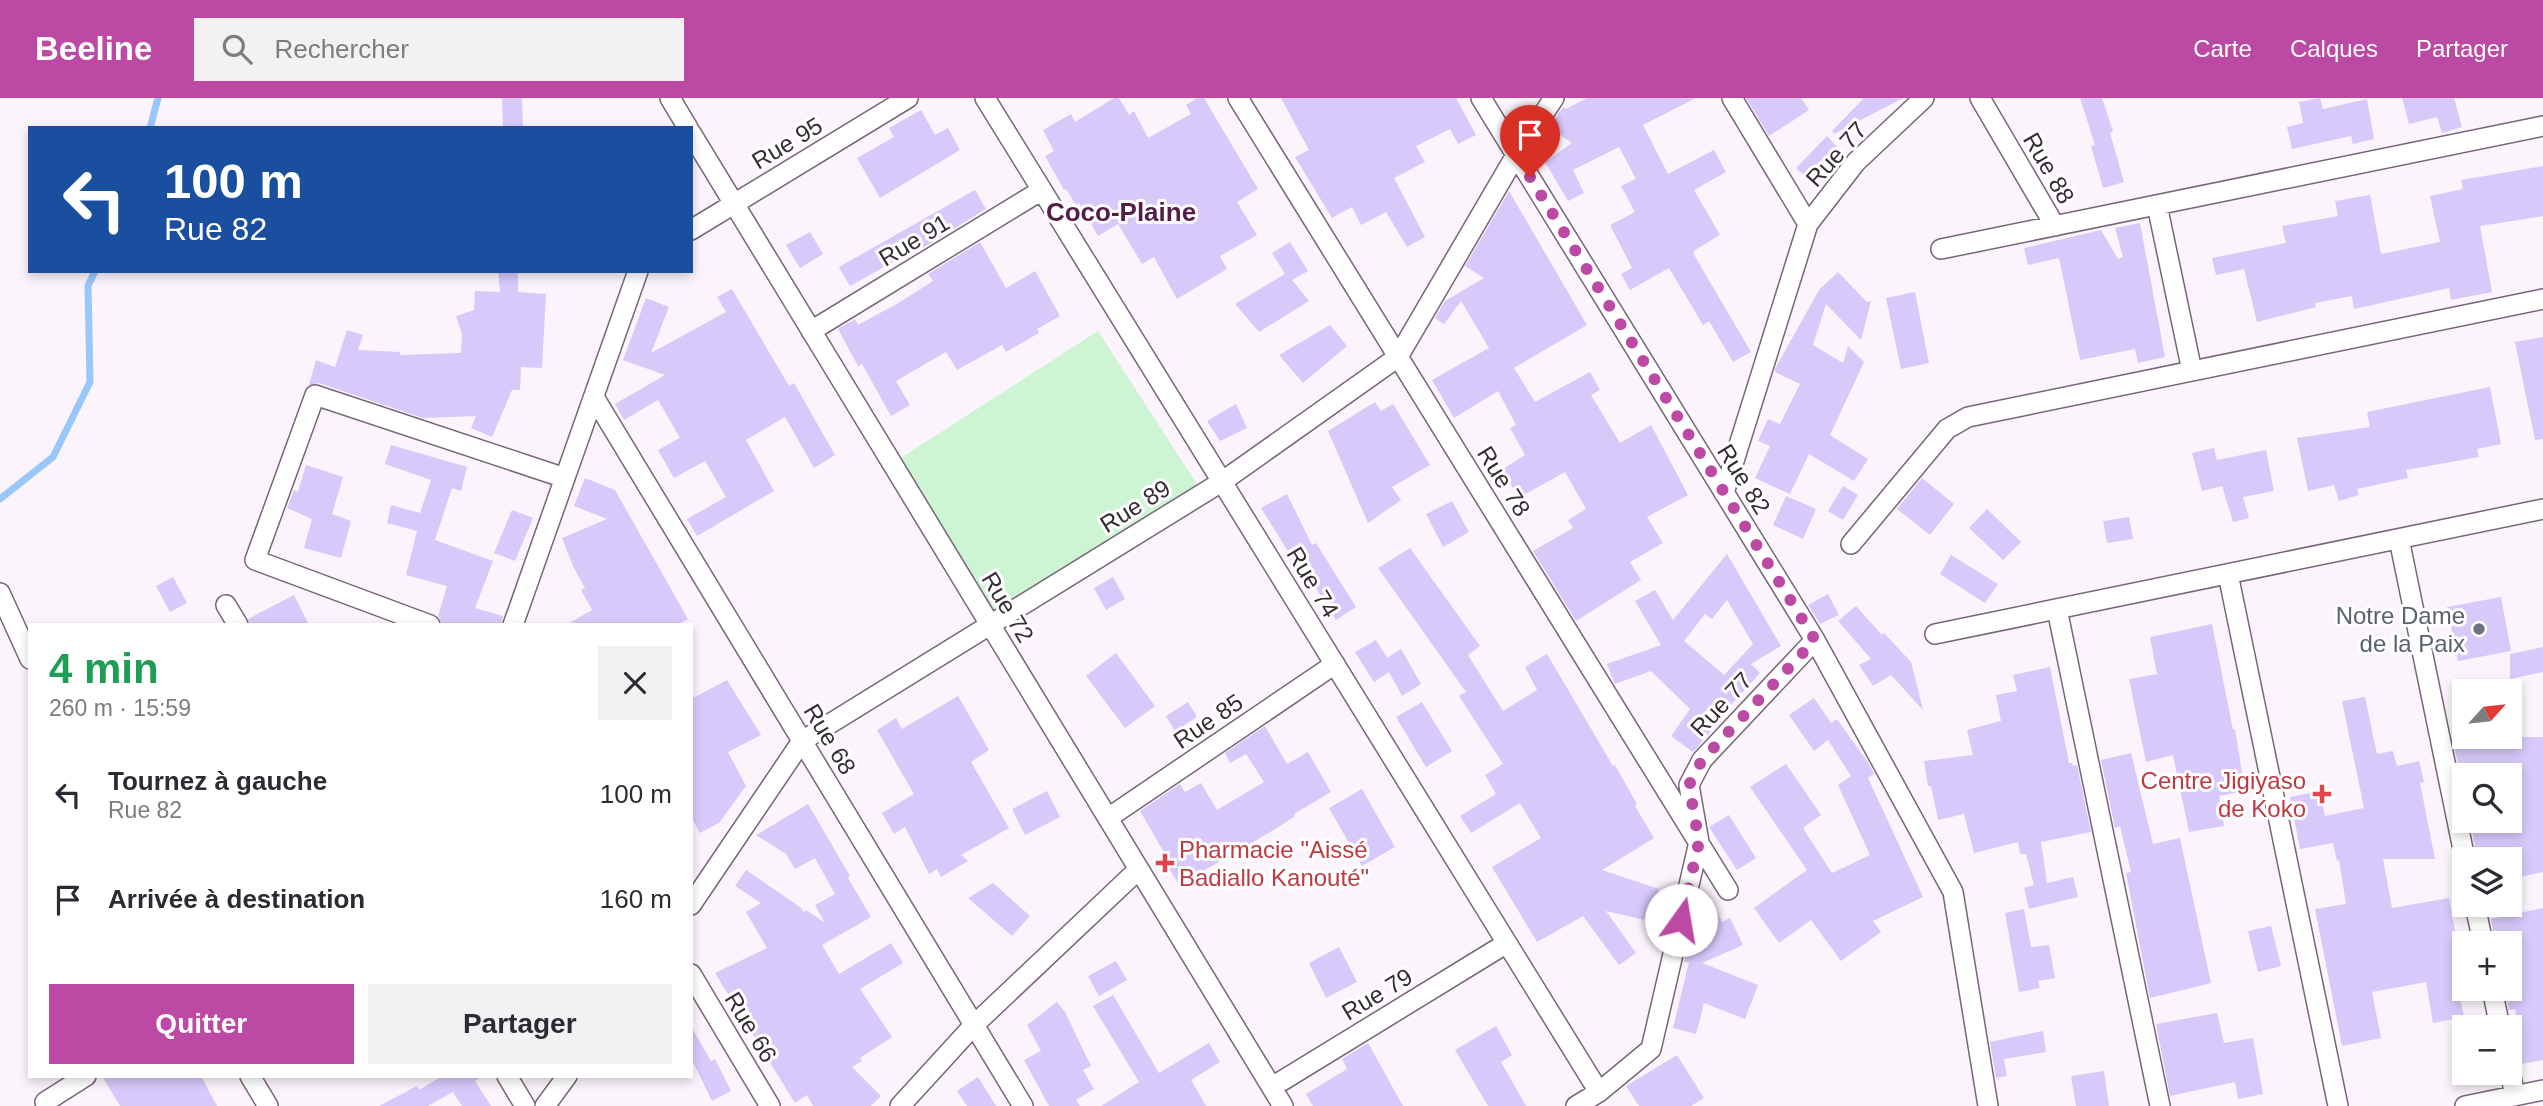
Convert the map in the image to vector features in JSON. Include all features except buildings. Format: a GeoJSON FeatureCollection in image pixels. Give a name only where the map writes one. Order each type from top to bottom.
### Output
{"type":"FeatureCollection","features":[{"type":"Feature","properties":{"kind":"street"},"geometry":{"type":"LineString","coordinates":[[670,98],[687,126]]}},
{"type":"Feature","properties":{"kind":"street","name":"Rue 95"},"geometry":{"type":"LineString","coordinates":[[693,229],[908,98]]}},
{"type":"Feature","properties":{"kind":"street","name":"Rue 74"},"geometry":{"type":"LineString","coordinates":[[985,98],[1599,1092]]}},
{"type":"Feature","properties":{"kind":"street","name":"Rue 78"},"geometry":{"type":"LineString","coordinates":[[1238,98],[1728,890]]}},
{"type":"Feature","properties":{"kind":"street","name":"Rue 82"},"geometry":{"type":"LineString","coordinates":[[1481,98],[1815,640],[1953,892],[1988,1106]]}},
{"type":"Feature","properties":{"kind":"street","name":"Rue 89"},"geometry":{"type":"LineString","coordinates":[[693,902],[802,741],[1223,481],[1398,357],[1516,155],[1554,98]]}},
{"type":"Feature","properties":{"kind":"street"},"geometry":{"type":"LineString","coordinates":[[1732,98],[1808,224]]}},
{"type":"Feature","properties":{"kind":"street","name":"Rue 77"},"geometry":{"type":"LineString","coordinates":[[1724,493],[1808,224],[1856,162],[1924,98]]}},
{"type":"Feature","properties":{"kind":"street","name":"Rue 88"},"geometry":{"type":"LineString","coordinates":[[1980,98],[2055,226]]}},
{"type":"Feature","properties":{"kind":"street"},"geometry":{"type":"LineString","coordinates":[[1941,249],[2543,126]]}},
{"type":"Feature","properties":{"kind":"street","name":"Rue 72"},"geometry":{"type":"LineString","coordinates":[[693,136],[1283,1106]]}},
{"type":"Feature","properties":{"kind":"street","name":"Rue 91"},"geometry":{"type":"LineString","coordinates":[[811,331],[1042,190]]}},
{"type":"Feature","properties":{"kind":"street"},"geometry":{"type":"LineString","coordinates":[[2158,205],[2192,371]]}},
{"type":"Feature","properties":{"kind":"street"},"geometry":{"type":"LineString","coordinates":[[514,623],[637,273]]}},
{"type":"Feature","properties":{"kind":"street"},"geometry":{"type":"LineString","coordinates":[[1851,544],[1947,429],[1968,416],[2543,299]]}},
{"type":"Feature","properties":{"kind":"street"},"geometry":{"type":"LineString","coordinates":[[425,623],[255,560],[315,395],[565,478]]}},
{"type":"Feature","properties":{"kind":"street","name":"Rue 68"},"geometry":{"type":"LineString","coordinates":[[594,397],[1023,1106]]}},
{"type":"Feature","properties":{"kind":"street"},"geometry":{"type":"LineString","coordinates":[[1936,634],[2543,509]]}},
{"type":"Feature","properties":{"kind":"street"},"geometry":{"type":"LineString","coordinates":[[2399,539],[2463,847]]}},
{"type":"Feature","properties":{"kind":"street"},"geometry":{"type":"LineString","coordinates":[[2228,574],[2338,1106]]}},
{"type":"Feature","properties":{"kind":"street"},"geometry":{"type":"LineString","coordinates":[[0,593],[28,655]]}},
{"type":"Feature","properties":{"kind":"street"},"geometry":{"type":"LineString","coordinates":[[226,605],[237,623]]}},
{"type":"Feature","properties":{"kind":"street"},"geometry":{"type":"LineString","coordinates":[[2057,609],[2160,1106]]}},
{"type":"Feature","properties":{"kind":"street","name":"Rue 77"},"geometry":{"type":"LineString","coordinates":[[1576,1106],[1599,1092],[1651,1049],[1699,842],[1689,785],[1702,760],[1815,640]]}},
{"type":"Feature","properties":{"kind":"street","name":"Rue 85"},"geometry":{"type":"LineString","coordinates":[[1108,818],[1335,664]]}},
{"type":"Feature","properties":{"kind":"street"},"geometry":{"type":"LineString","coordinates":[[900,1106],[974,1025],[1139,869]]}},
{"type":"Feature","properties":{"kind":"street","name":"Rue 79"},"geometry":{"type":"LineString","coordinates":[[1272,1087],[1507,943]]}},
{"type":"Feature","properties":{"kind":"street","name":"Rue 66"},"geometry":{"type":"LineString","coordinates":[[693,977],[770,1106]]}},
{"type":"Feature","properties":{"kind":"street"},"geometry":{"type":"LineString","coordinates":[[46,1104],[83,1078]]}},
{"type":"Feature","properties":{"kind":"street"},"geometry":{"type":"LineString","coordinates":[[251,1078],[268,1106]]}},
{"type":"Feature","properties":{"kind":"street"},"geometry":{"type":"LineString","coordinates":[[508,1078],[525,1106]]}},
{"type":"Feature","properties":{"kind":"street"},"geometry":{"type":"LineString","coordinates":[[545,1106],[566,1078]]}},
{"type":"Feature","properties":{"kind":"street"},"geometry":{"type":"LineString","coordinates":[[2513,1085],[2515,1096]]}},
{"type":"Feature","properties":{"kind":"street"},"geometry":{"type":"LineString","coordinates":[[2466,1106],[2543,1090]]}},
{"type":"Feature","properties":{"kind":"green space"},"geometry":{"type":"Polygon","coordinates":[[[1098,331],[1202,492],[1001,623],[896,461],[1098,331]]]}},
{"type":"Feature","properties":{"kind":"waterway"},"geometry":{"type":"LineString","coordinates":[[151,126],[158,98]]}},
{"type":"Feature","properties":{"kind":"waterway"},"geometry":{"type":"LineString","coordinates":[[0,499],[53,457],[90,382],[88,286],[94,273]]}},
{"type":"Feature","properties":{"kind":"place","name":"Notre Dame de la Paix"},"geometry":{"type":"Point","coordinates":[2479,629]}},
{"type":"Feature","properties":{"kind":"place","name":"Centre Jigiyaso de Koko"},"geometry":{"type":"Point","coordinates":[2322,794]}},
{"type":"Feature","properties":{"kind":"place","name":"Pharmacie \"Aissé Badiallo Kanouté\""},"geometry":{"type":"Point","coordinates":[1165,863]}},
{"type":"Feature","properties":{"kind":"district","name":"Coco-Plaine"},"geometry":{"type":"Point","coordinates":[1121,212]}},
{"type":"Feature","properties":{"kind":"route"},"geometry":{"type":"LineString","coordinates":[[1530,177],[1815,640],[1702,760],[1689,785],[1699,842],[1681,920]]}}]}
